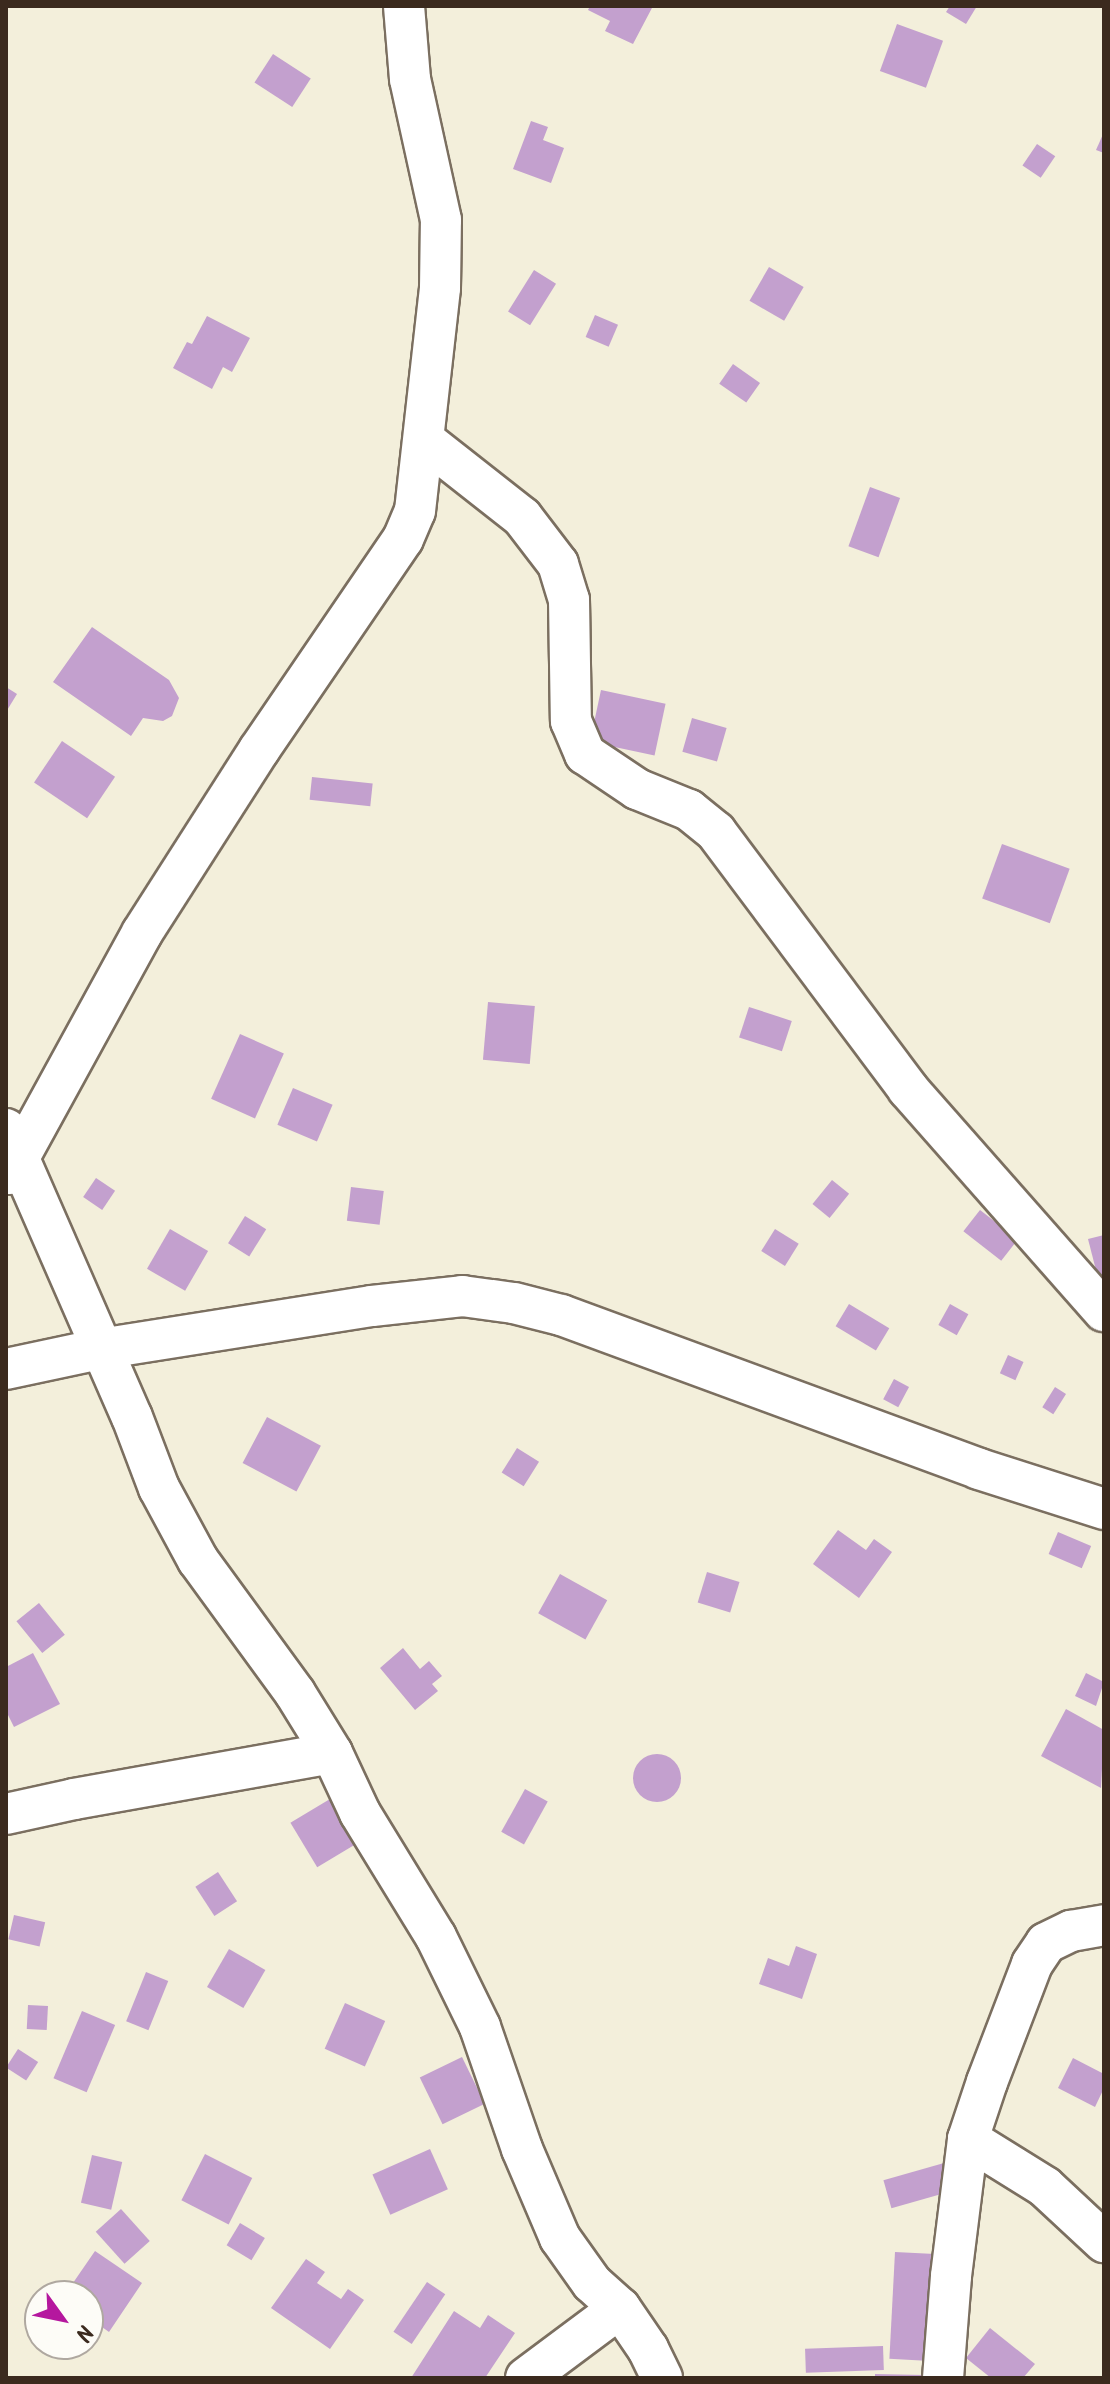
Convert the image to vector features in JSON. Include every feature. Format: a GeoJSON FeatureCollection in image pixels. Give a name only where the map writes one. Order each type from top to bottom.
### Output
{"type":"FeatureCollection","features":[{"type":"Feature","properties":{"kind":"street"},"geometry":{"type":"LineString","coordinates":[[404,6],[410,79],[441,220],[440,288],[415,511],[403,539],[259,750],[142,933],[11,1155],[132,1417],[159,1488],[198,1560],[295,1693],[332,1753],[360,1813],[436,1937],[480,2027],[522,2149],[560,2238],[592,2283],[620,2308],[648,2349],[662,2378]]}},
{"type":"Feature","properties":{"kind":"street"},"geometry":{"type":"LineString","coordinates":[[424,440],[522,517],[558,564],[569,600],[571,721],[585,754],[637,789],[689,810],[716,832],[908,1089],[1104,1311]]}},
{"type":"Feature","properties":{"kind":"street"},"geometry":{"type":"LineString","coordinates":[[6,1369],[100,1349],[447,1298],[514,1303],[561,1315],[979,1469],[1104,1509]]}},
{"type":"Feature","properties":{"kind":"street"},"geometry":{"type":"LineString","coordinates":[[6,1814],[332,1753]]}},
{"type":"Feature","properties":{"kind":"street"},"geometry":{"type":"LineString","coordinates":[[943,2378],[951,2276],[968,2139],[1032,1964],[1046,1943],[1071,1931],[1104,1925]]}},
{"type":"Feature","properties":{"kind":"street"},"geometry":{"type":"LineString","coordinates":[[968,2139],[1045,2187],[1104,2242]]}},
{"type":"Feature","properties":{"kind":"street"},"geometry":{"type":"LineString","coordinates":[[526,2378],[620,2308]]}},
{"type":"Feature","properties":{"kind":"building"},"geometry":{"type":"Polygon","coordinates":[[[590,6],[653,6],[633,44],[605,31],[610,21],[588,10],[590,6]]]}},
{"type":"Feature","properties":{"kind":"building"},"geometry":{"type":"Polygon","coordinates":[[[950,6],[977,6],[966,24],[946,12],[950,6]]]}},
{"type":"Feature","properties":{"kind":"building"},"geometry":{"type":"Polygon","coordinates":[[[897,24],[943,41],[926,88],[880,71],[897,24]]]}},
{"type":"Feature","properties":{"kind":"building"},"geometry":{"type":"Polygon","coordinates":[[[273,54],[311,79],[292,107],[254,83],[273,54]]]}},
{"type":"Feature","properties":{"kind":"building"},"geometry":{"type":"Polygon","coordinates":[[[531,121],[548,127],[543,140],[564,148],[551,183],[513,169],[531,121]]]}},
{"type":"Feature","properties":{"kind":"building"},"geometry":{"type":"Polygon","coordinates":[[[1104,132],[1104,153],[1096,150],[1104,132]]]}},
{"type":"Feature","properties":{"kind":"building"},"geometry":{"type":"Polygon","coordinates":[[[1037,144],[1055,156],[1041,178],[1022,166],[1037,144]]]}},
{"type":"Feature","properties":{"kind":"building"},"geometry":{"type":"Polygon","coordinates":[[[769,267],[804,287],[784,321],[750,301],[769,267]]]}},
{"type":"Feature","properties":{"kind":"building"},"geometry":{"type":"Polygon","coordinates":[[[534,270],[556,284],[530,325],[508,312],[534,270]]]}},
{"type":"Feature","properties":{"kind":"building"},"geometry":{"type":"Polygon","coordinates":[[[595,315],[618,325],[609,347],[586,337],[595,315]]]}},
{"type":"Feature","properties":{"kind":"building"},"geometry":{"type":"Polygon","coordinates":[[[207,316],[250,338],[232,372],[223,367],[212,389],[173,368],[187,342],[192,344],[207,316]]]}},
{"type":"Feature","properties":{"kind":"building"},"geometry":{"type":"Polygon","coordinates":[[[733,364],[760,383],[746,403],[719,384],[733,364]]]}},
{"type":"Feature","properties":{"kind":"building"},"geometry":{"type":"Polygon","coordinates":[[[870,487],[900,498],[879,557],[848,546],[870,487]]]}},
{"type":"Feature","properties":{"kind":"building"},"geometry":{"type":"Polygon","coordinates":[[[92,627],[169,680],[179,698],[172,716],[163,721],[143,718],[131,736],[53,682],[92,627]]]}},
{"type":"Feature","properties":{"kind":"building"},"geometry":{"type":"Polygon","coordinates":[[[6,687],[17,694],[6,712],[6,687]]]}},
{"type":"Feature","properties":{"kind":"building"},"geometry":{"type":"Polygon","coordinates":[[[601,690],[666,704],[655,756],[590,742],[601,690]]]}},
{"type":"Feature","properties":{"kind":"building"},"geometry":{"type":"Polygon","coordinates":[[[692,718],[727,728],[717,762],[682,752],[692,718]]]}},
{"type":"Feature","properties":{"kind":"building"},"geometry":{"type":"Polygon","coordinates":[[[62,741],[115,777],[87,818],[34,782],[62,741]]]}},
{"type":"Feature","properties":{"kind":"building"},"geometry":{"type":"Polygon","coordinates":[[[312,777],[373,783],[370,806],[310,800],[312,777]]]}},
{"type":"Feature","properties":{"kind":"building"},"geometry":{"type":"Polygon","coordinates":[[[1002,844],[1070,869],[1050,923],[982,899],[1002,844]]]}},
{"type":"Feature","properties":{"kind":"building"},"geometry":{"type":"Polygon","coordinates":[[[488,1002],[535,1006],[530,1064],[483,1060],[488,1002]]]}},
{"type":"Feature","properties":{"kind":"building"},"geometry":{"type":"Polygon","coordinates":[[[749,1007],[792,1021],[782,1051],[739,1037],[749,1007]]]}},
{"type":"Feature","properties":{"kind":"building"},"geometry":{"type":"Polygon","coordinates":[[[240,1034],[284,1054],[255,1118],[211,1099],[240,1034]]]}},
{"type":"Feature","properties":{"kind":"building"},"geometry":{"type":"Polygon","coordinates":[[[293,1088],[333,1105],[317,1142],[277,1125],[293,1088]]]}},
{"type":"Feature","properties":{"kind":"building"},"geometry":{"type":"Polygon","coordinates":[[[96,1178],[115,1191],[102,1210],[83,1197],[96,1178]]]}},
{"type":"Feature","properties":{"kind":"building"},"geometry":{"type":"Polygon","coordinates":[[[832,1180],[849,1194],[830,1218],[812,1204],[832,1180]]]}},
{"type":"Feature","properties":{"kind":"building"},"geometry":{"type":"Polygon","coordinates":[[[351,1187],[384,1191],[380,1225],[347,1221],[351,1187]]]}},
{"type":"Feature","properties":{"kind":"building"},"geometry":{"type":"Polygon","coordinates":[[[980,1210],[1018,1240],[1001,1261],[963,1231],[980,1210]]]}},
{"type":"Feature","properties":{"kind":"building"},"geometry":{"type":"Polygon","coordinates":[[[245,1216],[266,1229],[249,1256],[228,1243],[245,1216]]]}},
{"type":"Feature","properties":{"kind":"building"},"geometry":{"type":"Polygon","coordinates":[[[170,1229],[208,1251],[185,1291],[147,1269],[170,1229]]]}},
{"type":"Feature","properties":{"kind":"building"},"geometry":{"type":"Polygon","coordinates":[[[775,1229],[799,1244],[785,1266],[761,1251],[775,1229]]]}},
{"type":"Feature","properties":{"kind":"building"},"geometry":{"type":"Polygon","coordinates":[[[1104,1235],[1104,1277],[1098,1278],[1088,1239],[1104,1235]]]}},
{"type":"Feature","properties":{"kind":"building"},"geometry":{"type":"Polygon","coordinates":[[[849,1304],[889,1328],[876,1350],[836,1326],[849,1304]]]}},
{"type":"Feature","properties":{"kind":"building"},"geometry":{"type":"Polygon","coordinates":[[[950,1304],[968,1314],[957,1335],[938,1325],[950,1304]]]}},
{"type":"Feature","properties":{"kind":"building"},"geometry":{"type":"Polygon","coordinates":[[[1008,1355],[1024,1362],[1015,1380],[1000,1373],[1008,1355]]]}},
{"type":"Feature","properties":{"kind":"building"},"geometry":{"type":"Polygon","coordinates":[[[894,1379],[909,1387],[898,1407],[883,1399],[894,1379]]]}},
{"type":"Feature","properties":{"kind":"building"},"geometry":{"type":"Polygon","coordinates":[[[1055,1387],[1066,1394],[1053,1414],[1042,1407],[1055,1387]]]}},
{"type":"Feature","properties":{"kind":"building"},"geometry":{"type":"Polygon","coordinates":[[[267,1417],[321,1446],[296,1492],[243,1463],[267,1417]]]}},
{"type":"Feature","properties":{"kind":"building"},"geometry":{"type":"Polygon","coordinates":[[[517,1448],[539,1462],[524,1486],[502,1473],[517,1448]]]}},
{"type":"Feature","properties":{"kind":"building"},"geometry":{"type":"Polygon","coordinates":[[[838,1530],[866,1550],[874,1539],[892,1552],[859,1598],[813,1564],[838,1530]]]}},
{"type":"Feature","properties":{"kind":"building"},"geometry":{"type":"Polygon","coordinates":[[[1058,1532],[1091,1546],[1082,1568],[1049,1554],[1058,1532]]]}},
{"type":"Feature","properties":{"kind":"building"},"geometry":{"type":"Polygon","coordinates":[[[707,1572],[740,1582],[730,1613],[698,1603],[707,1572]]]}},
{"type":"Feature","properties":{"kind":"building"},"geometry":{"type":"Polygon","coordinates":[[[560,1574],[607,1600],[585,1640],[538,1613],[560,1574]]]}},
{"type":"Feature","properties":{"kind":"building"},"geometry":{"type":"Polygon","coordinates":[[[39,1603],[65,1635],[42,1653],[16,1621],[39,1603]]]}},
{"type":"Feature","properties":{"kind":"building"},"geometry":{"type":"Polygon","coordinates":[[[403,1648],[420,1669],[429,1661],[442,1676],[432,1684],[438,1691],[415,1710],[380,1668],[403,1648]]]}},
{"type":"Feature","properties":{"kind":"building"},"geometry":{"type":"Polygon","coordinates":[[[33,1653],[60,1704],[14,1727],[6,1711],[6,1667],[33,1653]]]}},
{"type":"Feature","properties":{"kind":"building"},"geometry":{"type":"Polygon","coordinates":[[[1086,1673],[1104,1682],[1096,1706],[1075,1696],[1086,1673]]]}},
{"type":"Feature","properties":{"kind":"building"},"geometry":{"type":"Polygon","coordinates":[[[1066,1709],[1104,1730],[1101,1788],[1041,1756],[1066,1709]]]}},
{"type":"Feature","properties":{"kind":"building"},"geometry":{"type":"Polygon","coordinates":[[[657,1754],[666,1755],[674,1761],[680,1769],[680,1787],[674,1795],[666,1801],[657,1802],[648,1801],[640,1795],[634,1787],[633,1778],[634,1769],[640,1761],[648,1755],[657,1754]]]}},
{"type":"Feature","properties":{"kind":"building"},"geometry":{"type":"Polygon","coordinates":[[[525,1789],[548,1802],[524,1844],[501,1832],[525,1789]]]}},
{"type":"Feature","properties":{"kind":"building"},"geometry":{"type":"Polygon","coordinates":[[[335,1796],[362,1841],[317,1867],[290,1823],[335,1796]]]}},
{"type":"Feature","properties":{"kind":"building"},"geometry":{"type":"Polygon","coordinates":[[[218,1872],[237,1901],[214,1916],[195,1887],[218,1872]]]}},
{"type":"Feature","properties":{"kind":"building"},"geometry":{"type":"Polygon","coordinates":[[[14,1915],[45,1922],[40,1947],[8,1939],[14,1915]]]}},
{"type":"Feature","properties":{"kind":"building"},"geometry":{"type":"Polygon","coordinates":[[[796,1946],[817,1954],[802,1999],[759,1984],[768,1958],[789,1966],[796,1946]]]}},
{"type":"Feature","properties":{"kind":"building"},"geometry":{"type":"Polygon","coordinates":[[[229,1949],[265,1970],[243,2008],[207,1987],[229,1949]]]}},
{"type":"Feature","properties":{"kind":"building"},"geometry":{"type":"Polygon","coordinates":[[[146,1972],[168,1981],[148,2030],[126,2021],[146,1972]]]}},
{"type":"Feature","properties":{"kind":"building"},"geometry":{"type":"Polygon","coordinates":[[[345,2003],[385,2021],[365,2067],[325,2049],[345,2003]]]}},
{"type":"Feature","properties":{"kind":"building"},"geometry":{"type":"Polygon","coordinates":[[[28,2005],[48,2006],[47,2030],[27,2029],[28,2005]]]}},
{"type":"Feature","properties":{"kind":"building"},"geometry":{"type":"Polygon","coordinates":[[[82,2011],[115,2025],[87,2092],[53,2078],[82,2011]]]}},
{"type":"Feature","properties":{"kind":"building"},"geometry":{"type":"Polygon","coordinates":[[[18,2049],[38,2062],[26,2081],[6,2067],[18,2049]]]}},
{"type":"Feature","properties":{"kind":"building"},"geometry":{"type":"Polygon","coordinates":[[[462,2057],[485,2104],[443,2124],[420,2078],[462,2057]]]}},
{"type":"Feature","properties":{"kind":"building"},"geometry":{"type":"Polygon","coordinates":[[[1073,2058],[1104,2074],[1104,2088],[1095,2107],[1058,2088],[1073,2058]]]}},
{"type":"Feature","properties":{"kind":"building"},"geometry":{"type":"Polygon","coordinates":[[[430,2149],[448,2189],[390,2215],[372,2175],[430,2149]]]}},
{"type":"Feature","properties":{"kind":"building"},"geometry":{"type":"Polygon","coordinates":[[[205,2154],[252,2178],[229,2224],[181,2200],[205,2154]]]}},
{"type":"Feature","properties":{"kind":"building"},"geometry":{"type":"Polygon","coordinates":[[[92,2155],[122,2162],[111,2210],[81,2203],[92,2155]]]}},
{"type":"Feature","properties":{"kind":"building"},"geometry":{"type":"Polygon","coordinates":[[[944,2163],[952,2191],[891,2208],[883,2180],[944,2163]]]}},
{"type":"Feature","properties":{"kind":"building"},"geometry":{"type":"Polygon","coordinates":[[[121,2209],[150,2241],[125,2264],[96,2232],[121,2209]]]}},
{"type":"Feature","properties":{"kind":"building"},"geometry":{"type":"Polygon","coordinates":[[[240,2223],[265,2238],[251,2260],[227,2245],[240,2223]]]}},
{"type":"Feature","properties":{"kind":"building"},"geometry":{"type":"Polygon","coordinates":[[[95,2251],[142,2283],[109,2332],[104,2328],[104,2280],[75,2280],[95,2251]]]}},
{"type":"Feature","properties":{"kind":"building"},"geometry":{"type":"Polygon","coordinates":[[[895,2252],[940,2254],[934,2361],[889,2359],[895,2252]]]}},
{"type":"Feature","properties":{"kind":"building"},"geometry":{"type":"Polygon","coordinates":[[[306,2259],[325,2272],[317,2283],[341,2299],[348,2289],[364,2300],[330,2349],[271,2308],[306,2259]]]}},
{"type":"Feature","properties":{"kind":"building"},"geometry":{"type":"Polygon","coordinates":[[[427,2282],[445,2294],[412,2344],[393,2332],[427,2282]]]}},
{"type":"Feature","properties":{"kind":"building"},"geometry":{"type":"Polygon","coordinates":[[[454,2311],[480,2328],[488,2315],[515,2333],[485,2378],[411,2378],[454,2311]]]}},
{"type":"Feature","properties":{"kind":"building"},"geometry":{"type":"Polygon","coordinates":[[[990,2328],[1035,2364],[1023,2378],[991,2378],[966,2358],[990,2328]]]}},
{"type":"Feature","properties":{"kind":"building"},"geometry":{"type":"Polygon","coordinates":[[[883,2346],[884,2370],[806,2373],[805,2349],[883,2346]]]}},
{"type":"Feature","properties":{"kind":"building"},"geometry":{"type":"Polygon","coordinates":[[[875,2374],[924,2375],[924,2378],[875,2378],[875,2374]]]}}]}
